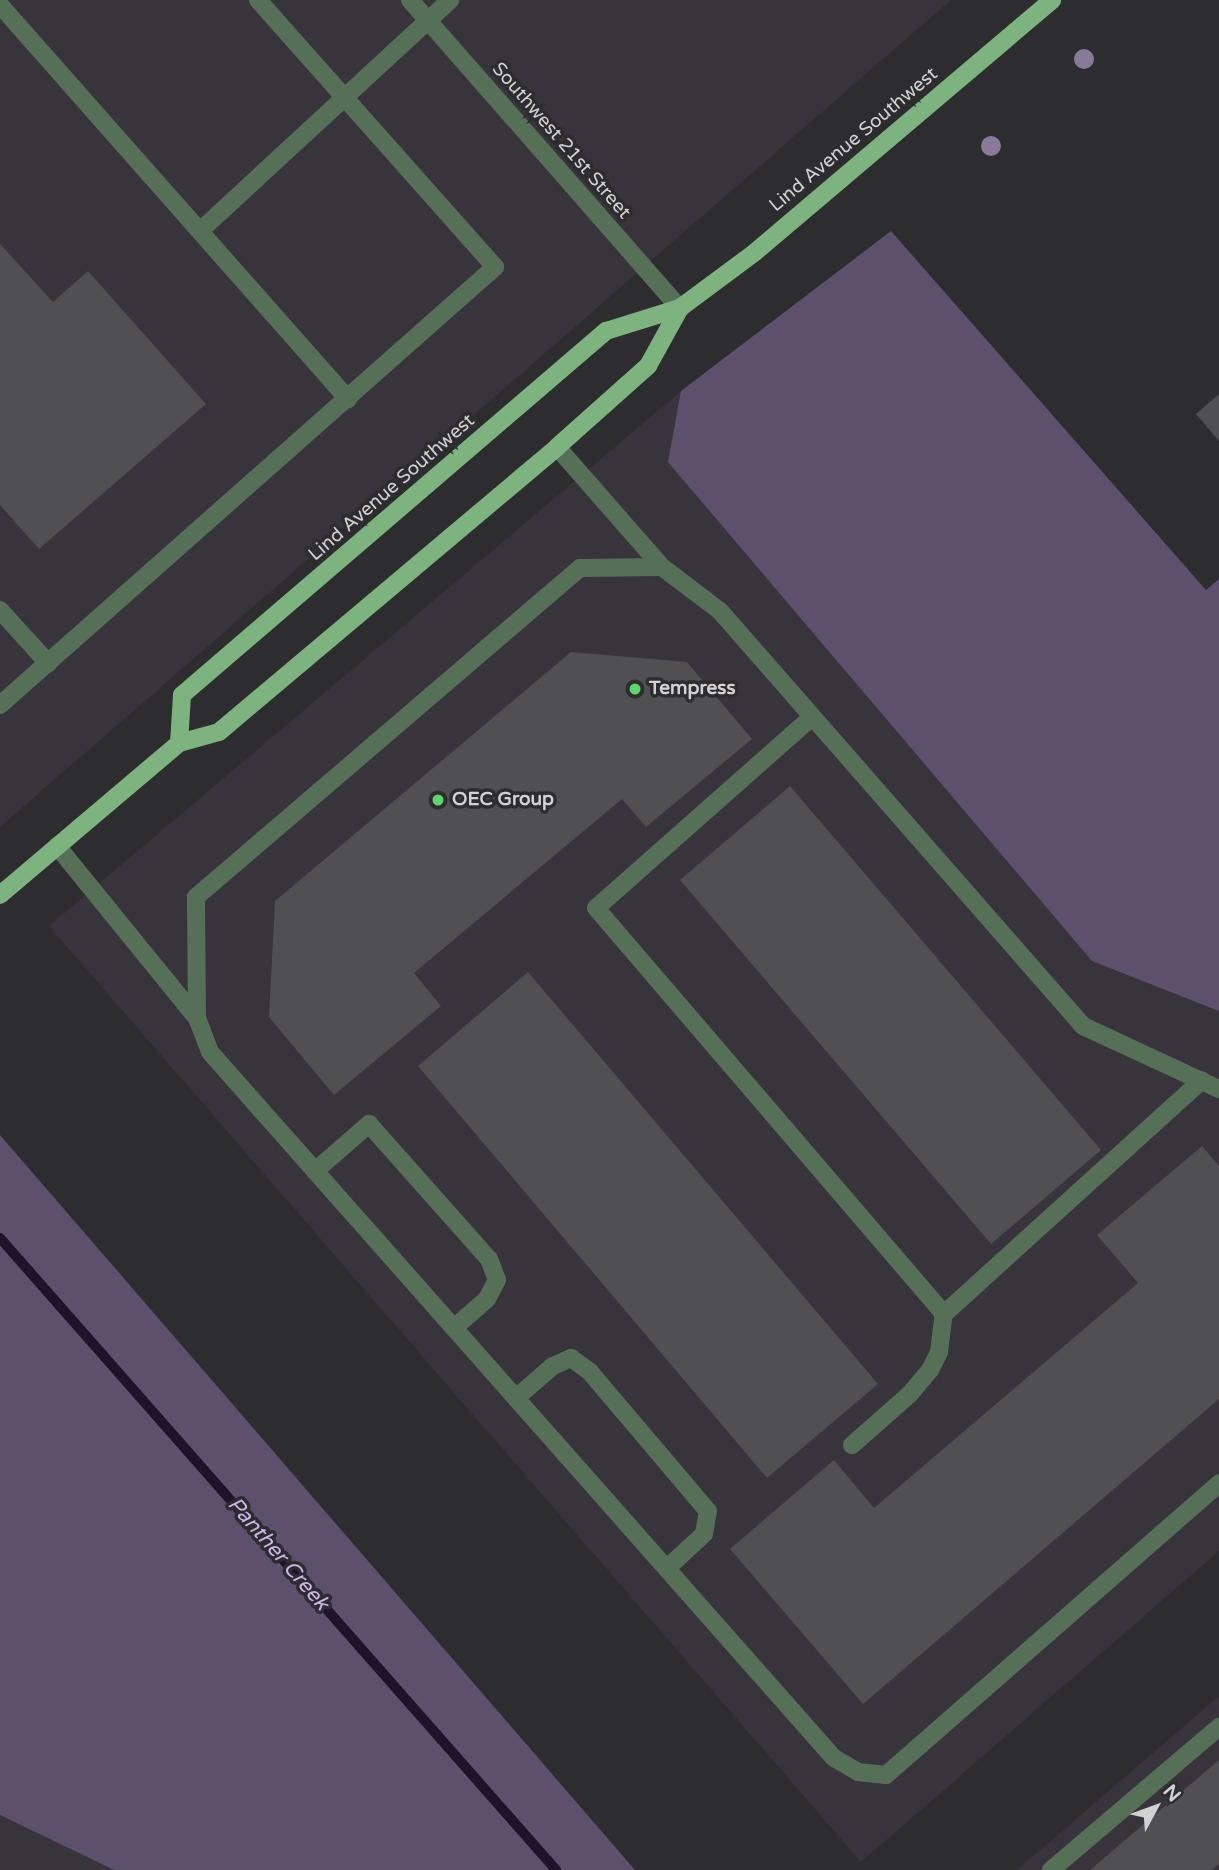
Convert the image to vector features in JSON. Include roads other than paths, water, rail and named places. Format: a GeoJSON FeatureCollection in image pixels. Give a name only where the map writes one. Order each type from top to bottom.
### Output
{"type":"FeatureCollection","features":[{"type":"Feature","properties":{"kind":"main road","name":"Lind Avenue Southwest"},"geometry":{"type":"LineString","coordinates":[[179,743],[182,695],[606,331],[680,308],[754,253],[1052,0]]}},
{"type":"Feature","properties":{"kind":"main road","name":"Lind Avenue Southwest"},"geometry":{"type":"LineString","coordinates":[[0,895],[179,743],[219,732],[557,447],[648,366],[680,308]]}},
{"type":"Feature","properties":{"kind":"street"},"geometry":{"type":"LineString","coordinates":[[0,705],[495,267],[258,0]]}},
{"type":"Feature","properties":{"kind":"street","name":"Southwest 21st Street"},"geometry":{"type":"LineString","coordinates":[[410,0],[680,308]]}},
{"type":"Feature","properties":{"kind":"street"},"geometry":{"type":"LineString","coordinates":[[201,230],[450,0]]}},
{"type":"Feature","properties":{"kind":"street"},"geometry":{"type":"LineString","coordinates":[[0,5],[348,399]]}},
{"type":"Feature","properties":{"kind":"street"},"geometry":{"type":"LineString","coordinates":[[557,447],[662,567],[720,611],[1083,1026],[1219,1089]]}},
{"type":"Feature","properties":{"kind":"street"},"geometry":{"type":"LineString","coordinates":[[197,1018],[196,897],[580,568],[662,567]]}},
{"type":"Feature","properties":{"kind":"street"},"geometry":{"type":"LineString","coordinates":[[0,610],[48,663]]}},
{"type":"Feature","properties":{"kind":"street"},"geometry":{"type":"LineString","coordinates":[[812,717],[596,908],[944,1314]]}},
{"type":"Feature","properties":{"kind":"street"},"geometry":{"type":"LineString","coordinates":[[57,846],[197,1018],[210,1052],[834,1758],[858,1772],[886,1774],[1219,1483]]}},
{"type":"Feature","properties":{"kind":"street"},"geometry":{"type":"LineString","coordinates":[[852,1445],[909,1395],[930,1370],[939,1352],[944,1314],[1202,1080]]}},
{"type":"Feature","properties":{"kind":"street"},"geometry":{"type":"LineString","coordinates":[[315,1171],[369,1124],[489,1259],[497,1280],[487,1300],[454,1328]]}},
{"type":"Feature","properties":{"kind":"street"},"geometry":{"type":"LineString","coordinates":[[516,1398],[553,1366],[571,1358],[590,1371],[708,1511],[704,1534],[667,1569]]}},
{"type":"Feature","properties":{"kind":"street"},"geometry":{"type":"LineString","coordinates":[[1051,1870],[1219,1727]]}},
{"type":"Feature","properties":{"kind":"waterway","name":"Panther Creek"},"geometry":{"type":"LineString","coordinates":[[0,1238],[556,1870]]}},
{"type":"Feature","properties":{"kind":"place","name":"Tempress"},"geometry":{"type":"Point","coordinates":[635,689]}},
{"type":"Feature","properties":{"kind":"place","name":"OEC Group"},"geometry":{"type":"Point","coordinates":[438,800]}}]}
